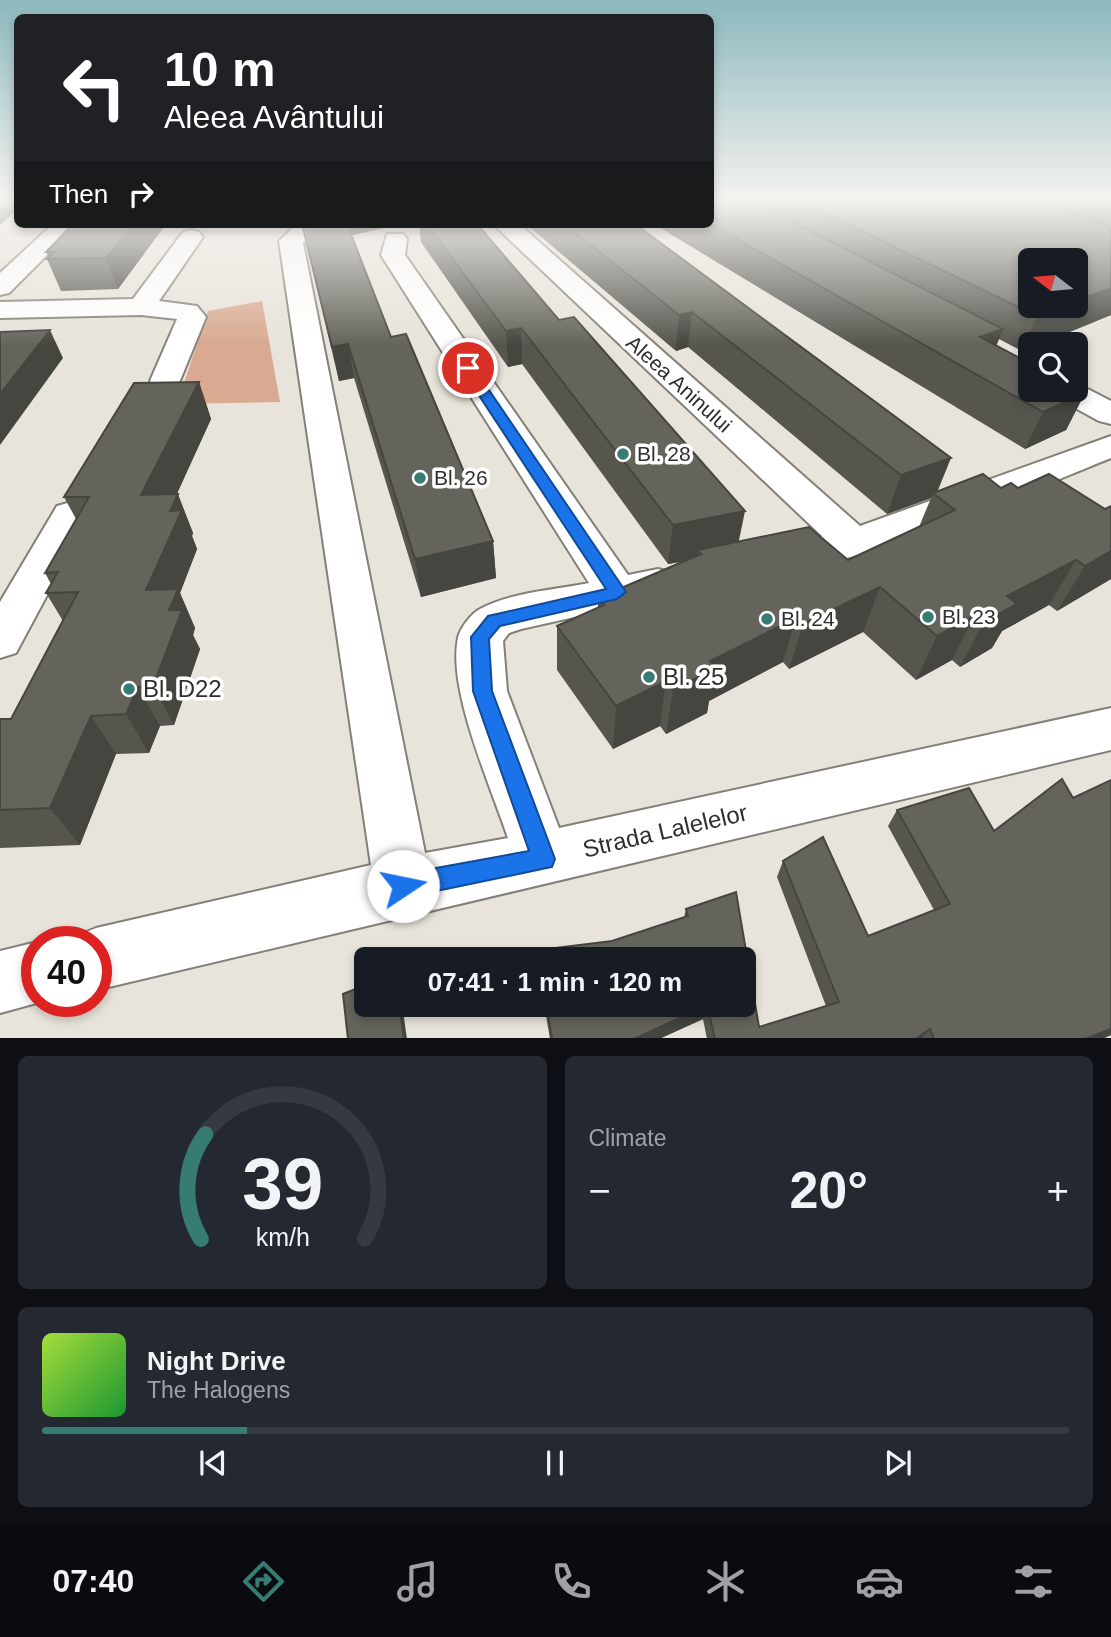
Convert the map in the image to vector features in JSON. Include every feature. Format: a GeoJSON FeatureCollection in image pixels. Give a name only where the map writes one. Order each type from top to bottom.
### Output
{"type":"FeatureCollection","features":[{"type":"Feature","properties":{"kind":"street"},"geometry":{"type":"LineString","coordinates":[[0,287],[41,247]]}},
{"type":"Feature","properties":{"kind":"street"},"geometry":{"type":"LineString","coordinates":[[141,307],[184,247]]}},
{"type":"Feature","properties":{"kind":"street"},"geometry":{"type":"LineString","coordinates":[[292,247],[403,886]]}},
{"type":"Feature","properties":{"kind":"street"},"geometry":{"type":"LineString","coordinates":[[398,247],[393,255],[617,592]]}},
{"type":"Feature","properties":{"kind":"street","name":"Aleea Aninului"},"geometry":{"type":"LineString","coordinates":[[531,247],[853,543]]}},
{"type":"Feature","properties":{"kind":"street"},"geometry":{"type":"LineString","coordinates":[[0,310],[141,307],[187,312],[192,317],[166,381]]}},
{"type":"Feature","properties":{"kind":"street"},"geometry":{"type":"LineString","coordinates":[[1088,402],[1111,414]]}},
{"type":"Feature","properties":{"kind":"street"},"geometry":{"type":"LineString","coordinates":[[748,565],[853,543],[1111,446]]}},
{"type":"Feature","properties":{"kind":"street"},"geometry":{"type":"LineString","coordinates":[[0,641],[71,515]]}},
{"type":"Feature","properties":{"kind":"street"},"geometry":{"type":"LineString","coordinates":[[544,859],[482,691],[480,637],[495,621],[696,576]]}},
{"type":"Feature","properties":{"kind":"street","name":"Strada Lalelelor"},"geometry":{"type":"LineString","coordinates":[[112,955],[403,886],[544,859],[1111,729]]}},
{"type":"Feature","properties":{"kind":"street"},"geometry":{"type":"LineString","coordinates":[[0,982],[21,977]]}},
{"type":"Feature","properties":{"kind":"shaded area"},"geometry":{"type":"Polygon","coordinates":[[[262,301],[280,402],[177,404],[208,311],[262,301]]]}},
{"type":"Feature","properties":{"kind":"building"},"geometry":{"type":"Polygon","coordinates":[[[50,247],[115,247],[106,258],[47,259],[54,252],[46,252],[50,247]]]}},
{"type":"Feature","properties":{"kind":"building"},"geometry":{"type":"Polygon","coordinates":[[[308,247],[356,247],[391,337],[406,334],[493,541],[415,559],[348,344],[332,347],[308,247]]]}},
{"type":"Feature","properties":{"kind":"building"},"geometry":{"type":"Polygon","coordinates":[[[444,247],[497,247],[559,320],[574,317],[745,511],[673,525],[521,328],[506,331],[444,247]]]}},
{"type":"Feature","properties":{"kind":"building"},"geometry":{"type":"Polygon","coordinates":[[[594,247],[667,247],[951,458],[901,475],[692,312],[679,315],[594,247]]]}},
{"type":"Feature","properties":{"kind":"building"},"geometry":{"type":"Polygon","coordinates":[[[752,247],[842,247],[1003,329],[980,337],[1018,357],[1018,398],[752,247]]]}},
{"type":"Feature","properties":{"kind":"building"},"geometry":{"type":"Polygon","coordinates":[[[895,247],[1111,247],[1111,288],[1088,297],[1088,248],[1018,248],[1018,307],[895,247]]]}},
{"type":"Feature","properties":{"kind":"building"},"geometry":{"type":"Polygon","coordinates":[[[50,330],[0,394],[0,332],[50,330]]]}},
{"type":"Feature","properties":{"kind":"building"},"geometry":{"type":"Polygon","coordinates":[[[199,382],[141,495],[178,494],[170,511],[182,510],[146,590],[178,589],[169,610],[182,610],[153,686],[138,687],[126,714],[91,716],[50,808],[0,810],[0,719],[11,719],[78,592],[46,593],[58,572],[45,573],[89,497],[64,497],[134,383],[199,382]]]}},
{"type":"Feature","properties":{"kind":"building"},"geometry":{"type":"Polygon","coordinates":[[[1025,402],[1065,402],[1043,412],[1025,402]]]}},
{"type":"Feature","properties":{"kind":"building"},"geometry":{"type":"Polygon","coordinates":[[[983,474],[1001,488],[1011,483],[1018,488],[1049,474],[1105,509],[1111,506],[1111,551],[1085,566],[1076,560],[1007,596],[1017,604],[984,622],[975,615],[937,636],[880,587],[803,624],[796,618],[710,661],[716,668],[673,690],[666,681],[616,706],[557,626],[604,605],[598,598],[701,554],[698,550],[809,527],[848,560],[955,510],[933,493],[983,474]]]}},
{"type":"Feature","properties":{"kind":"building"},"geometry":{"type":"Polygon","coordinates":[[[1062,779],[1073,798],[1111,780],[1111,1029],[1088,1038],[934,1038],[930,1029],[917,1038],[715,1038],[710,1017],[756,1017],[756,1009],[759,1027],[839,1002],[783,861],[823,837],[868,936],[950,904],[897,810],[969,788],[994,831],[1062,779]]]}},
{"type":"Feature","properties":{"kind":"building"},"geometry":{"type":"Polygon","coordinates":[[[736,892],[745,947],[563,947],[612,941],[688,916],[686,909],[736,892]]]}},
{"type":"Feature","properties":{"kind":"building"},"geometry":{"type":"Polygon","coordinates":[[[354,990],[354,1017],[401,1017],[404,1038],[348,1038],[343,994],[354,990]]]}},
{"type":"Feature","properties":{"kind":"building"},"geometry":{"type":"Polygon","coordinates":[[[548,1017],[681,1017],[636,1038],[552,1038],[548,1017]]]}},
{"type":"Feature","properties":{"kind":"place","name":"Bl. 28"},"geometry":{"type":"Point","coordinates":[623,454]}},
{"type":"Feature","properties":{"kind":"place","name":"Bl. 26"},"geometry":{"type":"Point","coordinates":[420,478]}},
{"type":"Feature","properties":{"kind":"place","name":"Bl. 23"},"geometry":{"type":"Point","coordinates":[928,617]}},
{"type":"Feature","properties":{"kind":"place","name":"Bl. 24"},"geometry":{"type":"Point","coordinates":[767,619]}},
{"type":"Feature","properties":{"kind":"place","name":"Bl. 25"},"geometry":{"type":"Point","coordinates":[649,677]}},
{"type":"Feature","properties":{"kind":"place","name":"Bl. D22"},"geometry":{"type":"Point","coordinates":[129,689]}},
{"type":"Feature","properties":{"kind":"route"},"geometry":{"type":"LineString","coordinates":[[403,886],[544,859],[482,691],[480,637],[495,621],[519,613],[617,592],[468,368]]}}]}
